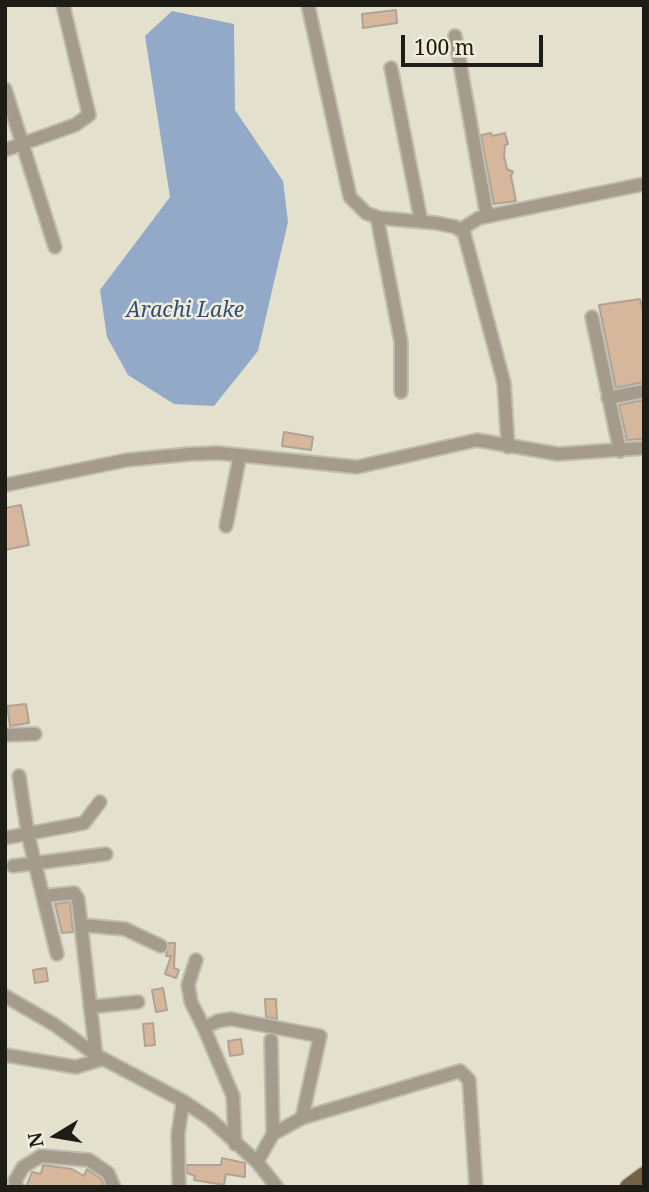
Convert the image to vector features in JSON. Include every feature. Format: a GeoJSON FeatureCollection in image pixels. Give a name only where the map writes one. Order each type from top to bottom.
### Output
{"type":"FeatureCollection","features":[{"type":"Feature","properties":{"kind":"main road"},"geometry":{"type":"LineString","coordinates":[[628,1187],[644,1175]]}},
{"type":"Feature","properties":{"kind":"street"},"geometry":{"type":"LineString","coordinates":[[5,150],[75,125],[89,115],[63,5]]}},
{"type":"Feature","properties":{"kind":"street"},"geometry":{"type":"LineString","coordinates":[[308,5],[350,197],[366,213],[377,217],[460,230]]}},
{"type":"Feature","properties":{"kind":"street"},"geometry":{"type":"LineString","coordinates":[[455,36],[487,216]]}},
{"type":"Feature","properties":{"kind":"street"},"geometry":{"type":"LineString","coordinates":[[391,68],[421,222]]}},
{"type":"Feature","properties":{"kind":"street"},"geometry":{"type":"LineString","coordinates":[[5,89],[55,247]]}},
{"type":"Feature","properties":{"kind":"street"},"geometry":{"type":"LineString","coordinates":[[460,230],[472,220],[487,216],[644,184]]}},
{"type":"Feature","properties":{"kind":"street"},"geometry":{"type":"LineString","coordinates":[[377,217],[401,342],[401,392]]}},
{"type":"Feature","properties":{"kind":"street"},"geometry":{"type":"LineString","coordinates":[[460,230],[473,260],[504,383],[508,447]]}},
{"type":"Feature","properties":{"kind":"street"},"geometry":{"type":"LineString","coordinates":[[592,317],[620,451]]}},
{"type":"Feature","properties":{"kind":"street"},"geometry":{"type":"LineString","coordinates":[[608,398],[644,391]]}},
{"type":"Feature","properties":{"kind":"street"},"geometry":{"type":"LineString","coordinates":[[5,485],[127,460],[190,454],[240,455],[356,467],[461,441],[477,440],[558,454],[644,448]]}},
{"type":"Feature","properties":{"kind":"street"},"geometry":{"type":"LineString","coordinates":[[226,526],[240,455]]}},
{"type":"Feature","properties":{"kind":"street"},"geometry":{"type":"LineString","coordinates":[[5,735],[35,734]]}},
{"type":"Feature","properties":{"kind":"street"},"geometry":{"type":"LineString","coordinates":[[19,776],[28,835],[57,954]]}},
{"type":"Feature","properties":{"kind":"street"},"geometry":{"type":"LineString","coordinates":[[5,838],[84,823],[100,802]]}},
{"type":"Feature","properties":{"kind":"street"},"geometry":{"type":"LineString","coordinates":[[13,866],[106,854]]}},
{"type":"Feature","properties":{"kind":"street"},"geometry":{"type":"LineString","coordinates":[[44,896],[74,893],[82,925],[90,1007],[99,1057]]}},
{"type":"Feature","properties":{"kind":"street"},"geometry":{"type":"LineString","coordinates":[[82,925],[125,929],[162,946]]}},
{"type":"Feature","properties":{"kind":"street"},"geometry":{"type":"LineString","coordinates":[[196,960],[188,985],[191,1002],[233,1096],[235,1144]]}},
{"type":"Feature","properties":{"kind":"street"},"geometry":{"type":"LineString","coordinates":[[5,996],[55,1025],[99,1057],[183,1101],[210,1119],[257,1163],[274,1185]]}},
{"type":"Feature","properties":{"kind":"street"},"geometry":{"type":"LineString","coordinates":[[90,1007],[138,1002]]}},
{"type":"Feature","properties":{"kind":"street"},"geometry":{"type":"LineString","coordinates":[[204,1028],[218,1021],[231,1019],[320,1037],[302,1118]]}},
{"type":"Feature","properties":{"kind":"street"},"geometry":{"type":"LineString","coordinates":[[257,1163],[273,1134],[271,1040]]}},
{"type":"Feature","properties":{"kind":"street"},"geometry":{"type":"LineString","coordinates":[[5,1055],[76,1067],[99,1057]]}},
{"type":"Feature","properties":{"kind":"street"},"geometry":{"type":"LineString","coordinates":[[273,1134],[302,1118],[454,1071],[464,1072],[469,1080],[476,1187]]}},
{"type":"Feature","properties":{"kind":"street"},"geometry":{"type":"LineString","coordinates":[[178,1187],[178,1134],[183,1101]]}},
{"type":"Feature","properties":{"kind":"street"},"geometry":{"type":"LineString","coordinates":[[17,1187],[15,1181],[23,1167],[41,1156],[89,1160],[108,1173],[114,1187]]}},
{"type":"Feature","properties":{"kind":"water","name":"Arachi Lake"},"geometry":{"type":"Polygon","coordinates":[[[172,11],[234,24],[235,110],[283,181],[288,222],[258,351],[214,406],[174,404],[128,375],[107,337],[100,290],[170,197],[145,36],[172,11]]]}},
{"type":"Feature","properties":{"kind":"building"},"geometry":{"type":"Polygon","coordinates":[[[396,10],[397,23],[363,28],[362,14],[396,10]]]}},
{"type":"Feature","properties":{"kind":"building"},"geometry":{"type":"Polygon","coordinates":[[[491,133],[492,136],[505,133],[508,144],[505,145],[504,156],[507,169],[513,172],[511,176],[516,201],[494,204],[481,135],[491,133]]]}},
{"type":"Feature","properties":{"kind":"building"},"geometry":{"type":"Polygon","coordinates":[[[640,299],[644,316],[644,382],[616,388],[599,305],[640,299]]]}},
{"type":"Feature","properties":{"kind":"building"},"geometry":{"type":"Polygon","coordinates":[[[644,400],[644,439],[627,440],[619,405],[644,400]]]}},
{"type":"Feature","properties":{"kind":"building"},"geometry":{"type":"Polygon","coordinates":[[[284,432],[313,437],[311,450],[282,446],[284,432]]]}},
{"type":"Feature","properties":{"kind":"building"},"geometry":{"type":"Polygon","coordinates":[[[21,505],[29,545],[5,550],[5,508],[21,505]]]}},
{"type":"Feature","properties":{"kind":"building"},"geometry":{"type":"Polygon","coordinates":[[[26,704],[29,723],[10,726],[7,706],[26,704]]]}},
{"type":"Feature","properties":{"kind":"building"},"geometry":{"type":"Polygon","coordinates":[[[70,902],[73,932],[62,933],[55,904],[70,902]]]}},
{"type":"Feature","properties":{"kind":"building"},"geometry":{"type":"Polygon","coordinates":[[[169,943],[175,943],[174,968],[179,970],[176,978],[165,974],[171,956],[166,956],[169,943]]]}},
{"type":"Feature","properties":{"kind":"building"},"geometry":{"type":"Polygon","coordinates":[[[46,968],[48,981],[35,983],[33,970],[46,968]]]}},
{"type":"Feature","properties":{"kind":"building"},"geometry":{"type":"Polygon","coordinates":[[[163,988],[167,1010],[156,1012],[152,990],[163,988]]]}},
{"type":"Feature","properties":{"kind":"building"},"geometry":{"type":"Polygon","coordinates":[[[265,999],[276,999],[277,1019],[266,1017],[265,999]]]}},
{"type":"Feature","properties":{"kind":"building"},"geometry":{"type":"Polygon","coordinates":[[[153,1023],[155,1045],[145,1046],[143,1024],[153,1023]]]}},
{"type":"Feature","properties":{"kind":"building"},"geometry":{"type":"Polygon","coordinates":[[[241,1039],[243,1054],[230,1056],[228,1041],[241,1039]]]}},
{"type":"Feature","properties":{"kind":"building"},"geometry":{"type":"Polygon","coordinates":[[[222,1158],[245,1163],[245,1177],[226,1174],[224,1185],[194,1180],[195,1176],[187,1173],[187,1165],[221,1165],[222,1158]]]}},
{"type":"Feature","properties":{"kind":"building"},"geometry":{"type":"Polygon","coordinates":[[[43,1165],[72,1169],[84,1176],[87,1169],[101,1179],[104,1186],[26,1187],[32,1172],[41,1174],[43,1165]]]}}]}
